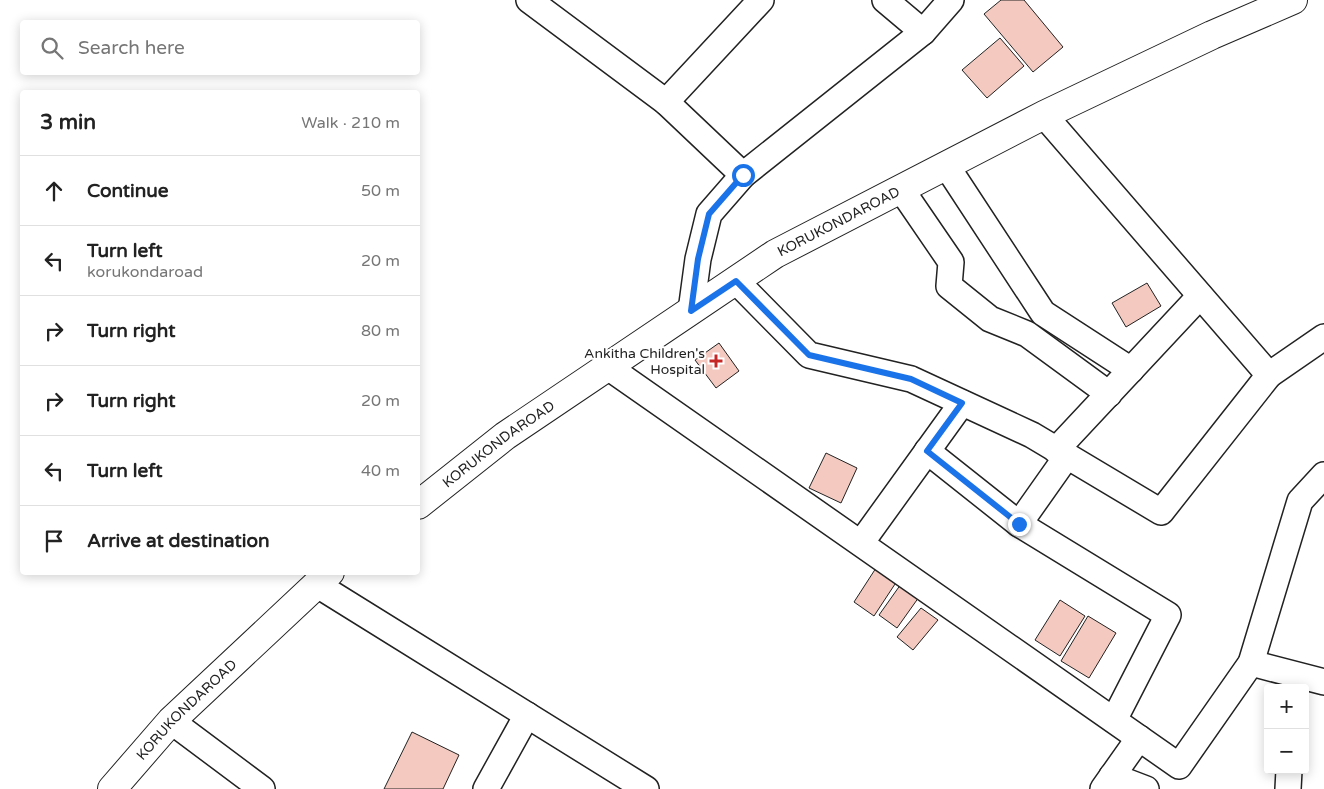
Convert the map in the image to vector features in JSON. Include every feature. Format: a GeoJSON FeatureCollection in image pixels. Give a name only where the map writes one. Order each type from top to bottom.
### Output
{"type":"FeatureCollection","features":[{"type":"Feature","properties":{"kind":"main road","name":"KORUKONDAROAD"},"geometry":{"type":"LineString","coordinates":[[420,502],[505,436],[775,254],[1044,115],[1212,35],[1293,0]]}},
{"type":"Feature","properties":{"kind":"main road","name":"KORUKONDAROAD"},"geometry":{"type":"LineString","coordinates":[[112,789],[171,721],[323,578]]}},
{"type":"Feature","properties":{"kind":"street"},"geometry":{"type":"LineString","coordinates":[[529,0],[666,102],[743,175]]}},
{"type":"Feature","properties":{"kind":"street"},"geometry":{"type":"LineString","coordinates":[[666,102],[761,0]]}},
{"type":"Feature","properties":{"kind":"street"},"geometry":{"type":"LineString","coordinates":[[885,0],[923,32]]}},
{"type":"Feature","properties":{"kind":"street"},"geometry":{"type":"LineString","coordinates":[[691,311],[698,259],[709,214],[743,175],[923,32],[951,0]]}},
{"type":"Feature","properties":{"kind":"street"},"geometry":{"type":"LineString","coordinates":[[1044,115],[1269,375]]}},
{"type":"Feature","properties":{"kind":"street"},"geometry":{"type":"LineString","coordinates":[[946,165],[1043,313],[1131,370]]}},
{"type":"Feature","properties":{"kind":"street"},"geometry":{"type":"LineString","coordinates":[[901,188],[951,262],[949,286],[990,319],[1027,334],[1109,394]]}},
{"type":"Feature","properties":{"kind":"street"},"geometry":{"type":"LineString","coordinates":[[736,281],[809,355],[911,379],[1032,436],[1161,512],[1269,375],[1324,338]]}},
{"type":"Feature","properties":{"kind":"street"},"geometry":{"type":"LineString","coordinates":[[1019,524],[1062,453],[1109,394],[1200,296]]}},
{"type":"Feature","properties":{"kind":"street"},"geometry":{"type":"LineString","coordinates":[[608,367],[1179,766],[1251,663],[1300,500],[1324,475]]}},
{"type":"Feature","properties":{"kind":"street"},"geometry":{"type":"LineString","coordinates":[[861,543],[962,403]]}},
{"type":"Feature","properties":{"kind":"street"},"geometry":{"type":"LineString","coordinates":[[927,451],[1019,524],[1168,615],[1114,720]]}},
{"type":"Feature","properties":{"kind":"street"},"geometry":{"type":"LineString","coordinates":[[323,578],[527,715],[641,788]]}},
{"type":"Feature","properties":{"kind":"street"},"geometry":{"type":"LineString","coordinates":[[1251,663],[1297,682],[1324,682]]}},
{"type":"Feature","properties":{"kind":"street"},"geometry":{"type":"LineString","coordinates":[[486,789],[527,715]]}},
{"type":"Feature","properties":{"kind":"street"},"geometry":{"type":"LineString","coordinates":[[171,721],[262,789]]}},
{"type":"Feature","properties":{"kind":"street"},"geometry":{"type":"LineString","coordinates":[[1139,738],[1108,783],[1146,789]]}},
{"type":"Feature","properties":{"kind":"street"},"geometry":{"type":"LineString","coordinates":[[1288,789],[1289,774]]}},
{"type":"Feature","properties":{"kind":"building"},"geometry":{"type":"Polygon","coordinates":[[[1001,0],[1024,0],[1063,47],[1033,72],[984,14],[1001,0]]]}},
{"type":"Feature","properties":{"kind":"building"},"geometry":{"type":"Polygon","coordinates":[[[1000,38],[1024,66],[987,98],[962,70],[1000,38]]]}},
{"type":"Feature","properties":{"kind":"building"},"geometry":{"type":"Polygon","coordinates":[[[1147,283],[1161,306],[1126,327],[1112,303],[1147,283]]]}},
{"type":"Feature","properties":{"kind":"building"},"geometry":{"type":"Polygon","coordinates":[[[719,343],[739,371],[716,388],[695,360],[719,343]]]}},
{"type":"Feature","properties":{"kind":"building"},"geometry":{"type":"Polygon","coordinates":[[[826,453],[857,468],[841,503],[809,488],[826,453]]]}},
{"type":"Feature","properties":{"kind":"building"},"geometry":{"type":"Polygon","coordinates":[[[876,568],[897,581],[874,616],[854,602],[876,568]]]}},
{"type":"Feature","properties":{"kind":"building"},"geometry":{"type":"Polygon","coordinates":[[[901,584],[919,597],[897,628],[879,615],[901,584]]]}},
{"type":"Feature","properties":{"kind":"building"},"geometry":{"type":"Polygon","coordinates":[[[1060,600],[1085,616],[1060,656],[1035,640],[1060,600]]]}},
{"type":"Feature","properties":{"kind":"building"},"geometry":{"type":"Polygon","coordinates":[[[921,608],[938,620],[913,650],[897,637],[921,608]]]}},
{"type":"Feature","properties":{"kind":"building"},"geometry":{"type":"Polygon","coordinates":[[[1088,616],[1116,633],[1089,678],[1061,661],[1088,616]]]}},
{"type":"Feature","properties":{"kind":"building"},"geometry":{"type":"Polygon","coordinates":[[[412,732],[459,755],[443,789],[384,789],[412,732]]]}},
{"type":"Feature","properties":{"kind":"place","name":"Ankitha Children's Hospital"},"geometry":{"type":"Point","coordinates":[716,361]}},
{"type":"Feature","properties":{"kind":"route"},"geometry":{"type":"LineString","coordinates":[[743,175],[709,214],[698,259],[691,311],[736,281],[809,355],[911,379],[962,403],[927,451],[1019,524]]}}]}
